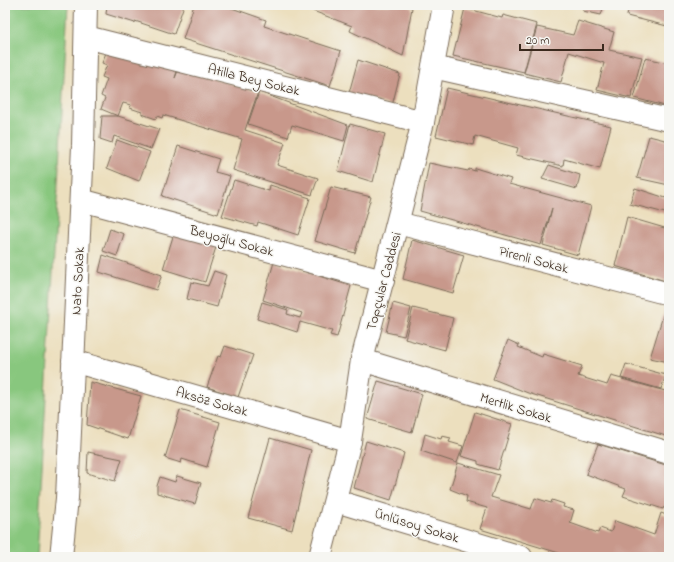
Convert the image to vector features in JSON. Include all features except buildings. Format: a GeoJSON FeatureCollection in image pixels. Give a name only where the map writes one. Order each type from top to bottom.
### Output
{"type":"FeatureCollection","features":[{"type":"Feature","properties":{"kind":"street","name":"Nato Sokak"},"geometry":{"type":"LineString","coordinates":[[61,557],[67,498],[81,200],[86,5]]}},
{"type":"Feature","properties":{"kind":"street","name":"Topçular Caddesi"},"geometry":{"type":"LineString","coordinates":[[320,557],[336,501],[350,441],[362,360],[384,281],[423,122],[444,5]]}},
{"type":"Feature","properties":{"kind":"street","name":"Atilla Bey Sokak"},"geometry":{"type":"LineString","coordinates":[[86,37],[423,122]]}},
{"type":"Feature","properties":{"kind":"street"},"geometry":{"type":"LineString","coordinates":[[433,67],[669,120]]}},
{"type":"Feature","properties":{"kind":"street","name":"Beyoğlu Sokak"},"geometry":{"type":"LineString","coordinates":[[81,200],[384,281]]}},
{"type":"Feature","properties":{"kind":"street","name":"Pirenli Sokak"},"geometry":{"type":"LineString","coordinates":[[398,223],[669,294]]}},
{"type":"Feature","properties":{"kind":"street","name":"Mertlik Sokak"},"geometry":{"type":"LineString","coordinates":[[362,360],[669,453]]}},
{"type":"Feature","properties":{"kind":"street","name":"Aksöz Sokak"},"geometry":{"type":"LineString","coordinates":[[73,361],[350,441]]}},
{"type":"Feature","properties":{"kind":"street","name":"Ünlüsoy Sokak"},"geometry":{"type":"LineString","coordinates":[[336,501],[521,557]]}},
{"type":"Feature","properties":{"kind":"green space"},"geometry":{"type":"Polygon","coordinates":[[[5,5],[68,5],[37,557],[5,557],[5,5]]]}}]}
